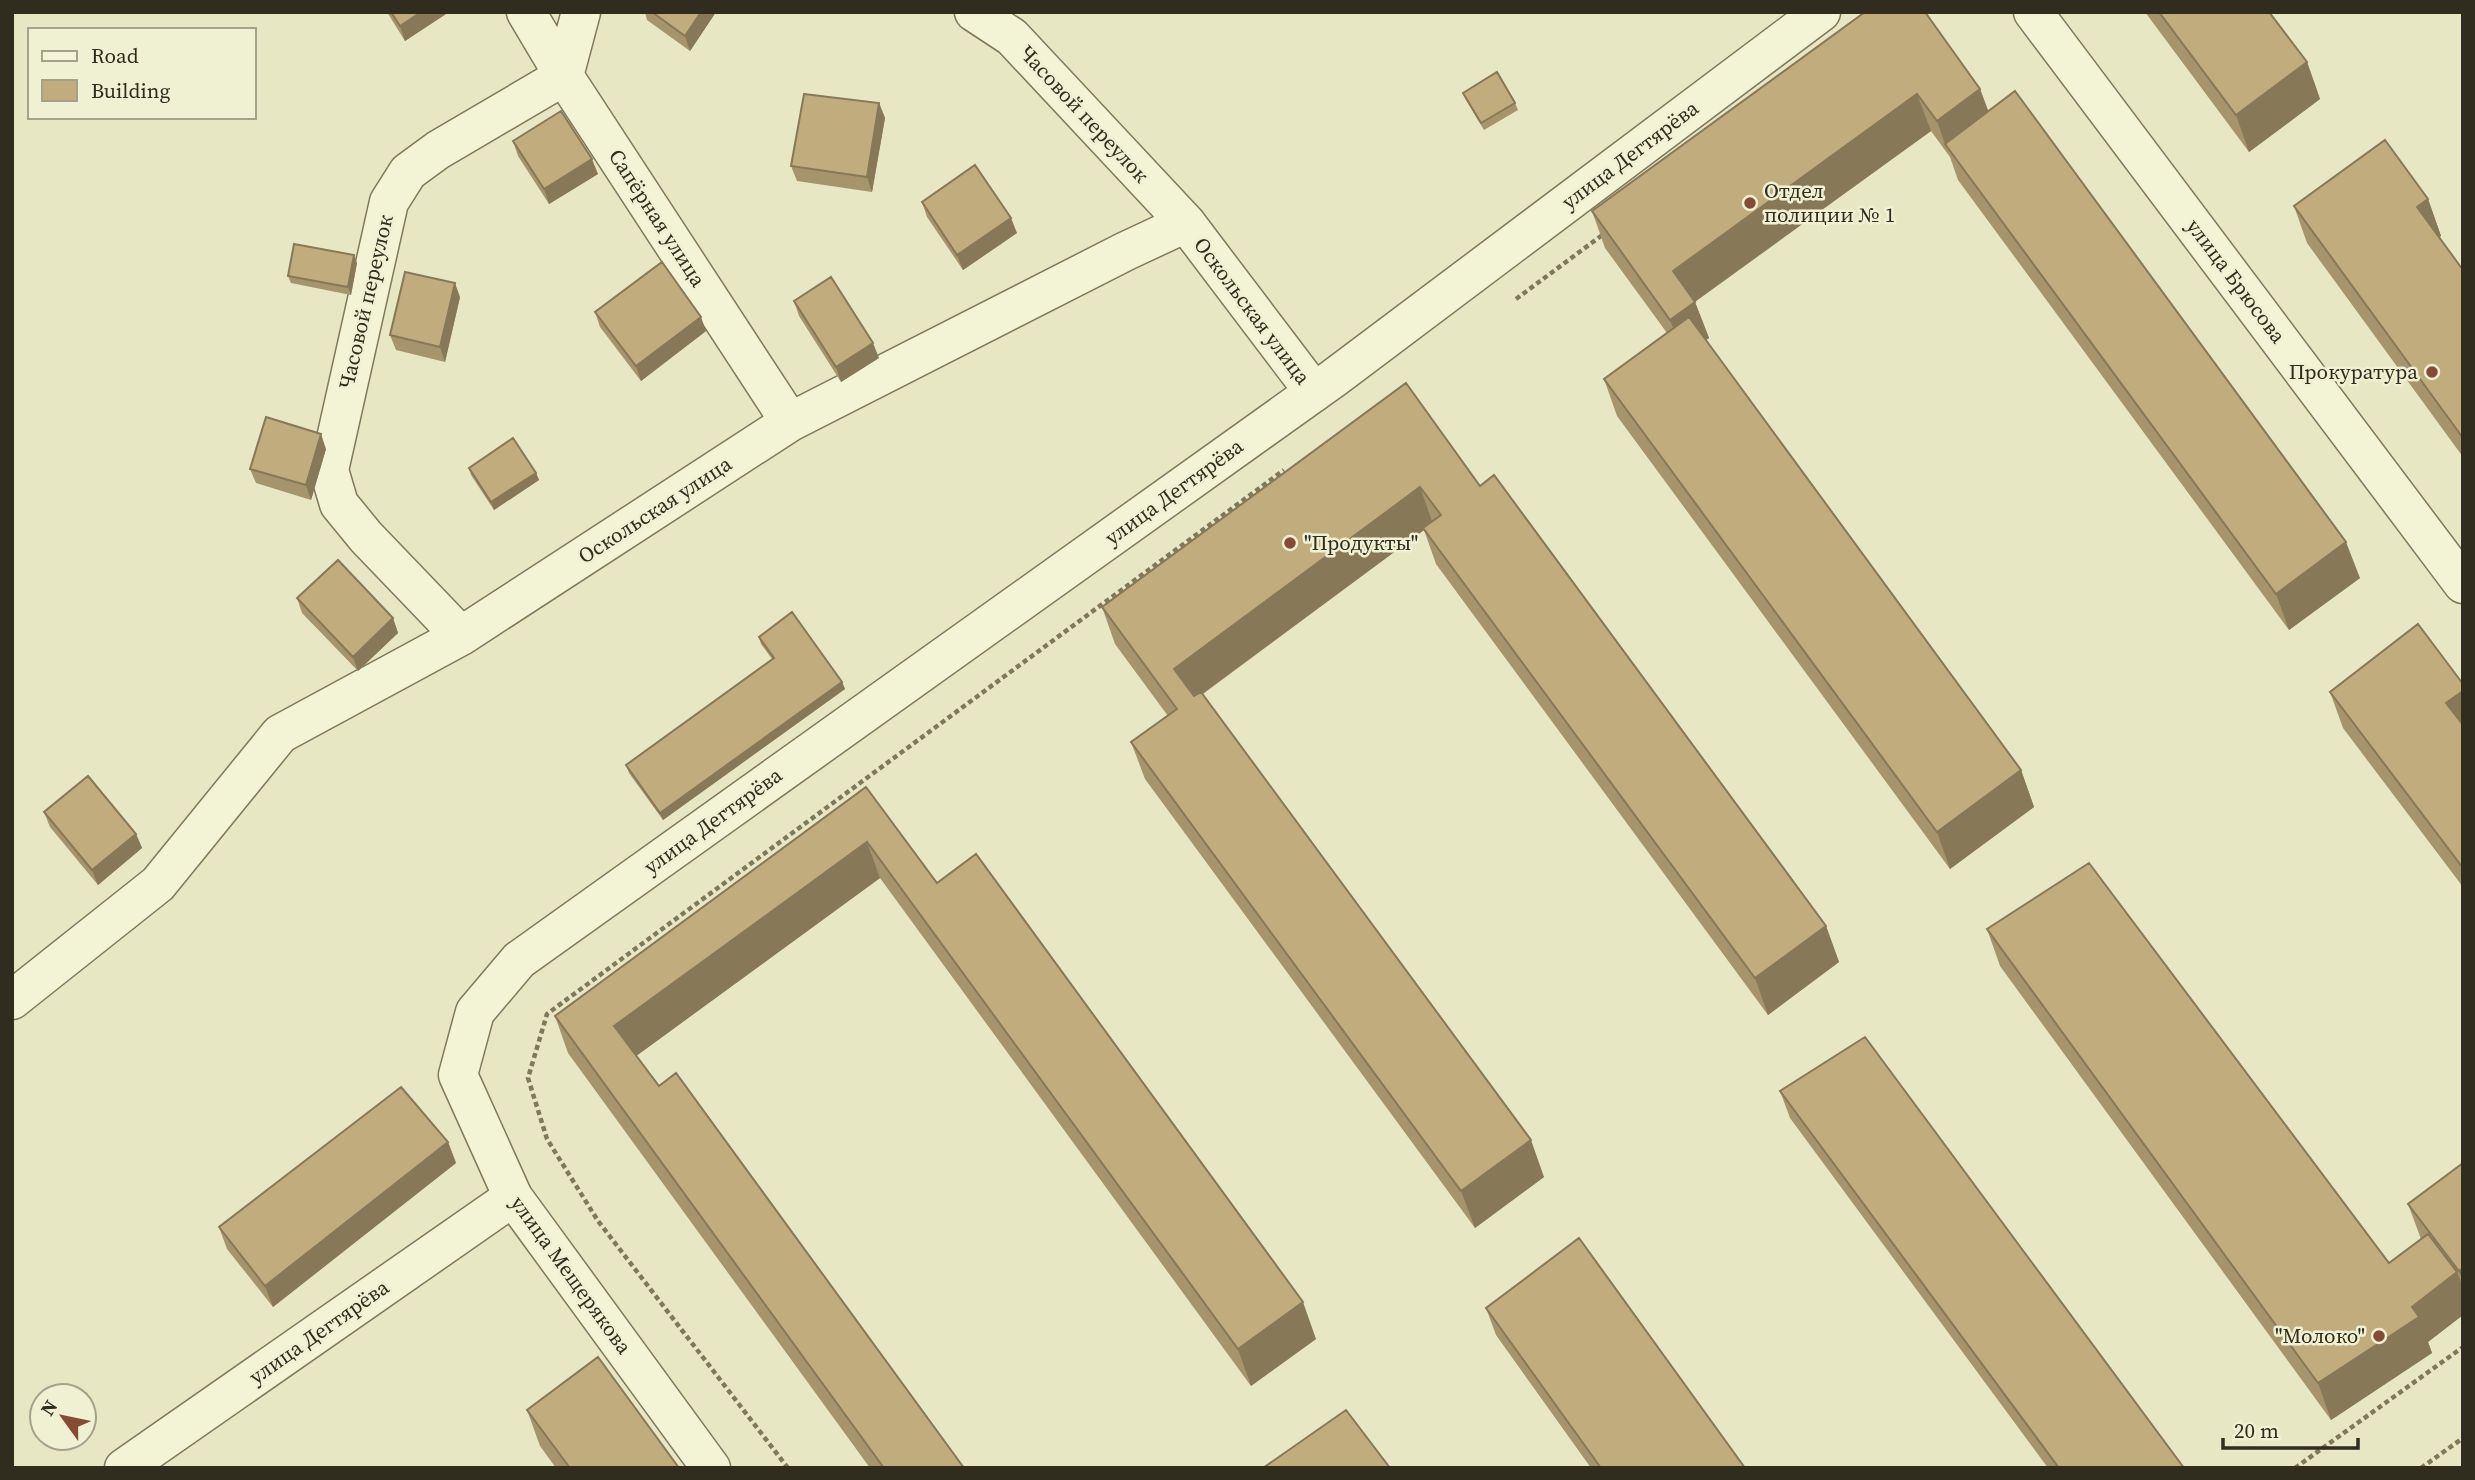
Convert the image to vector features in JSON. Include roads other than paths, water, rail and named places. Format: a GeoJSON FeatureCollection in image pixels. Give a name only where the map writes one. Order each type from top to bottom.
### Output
{"type":"FeatureCollection","features":[{"type":"Feature","properties":{"kind":"street","name":"Сапёрная улица"},"geometry":{"type":"LineString","coordinates":[[526,12],[564,76],[790,422]]}},
{"type":"Feature","properties":{"kind":"street"},"geometry":{"type":"LineString","coordinates":[[564,76],[581,12]]}},
{"type":"Feature","properties":{"kind":"street","name":"Часовой переулок"},"geometry":{"type":"LineString","coordinates":[[974,12],[1012,37],[1186,223]]}},
{"type":"Feature","properties":{"kind":"street","name":"улица Дегтярёва"},"geometry":{"type":"LineString","coordinates":[[519,960],[1314,392],[1821,12]]}},
{"type":"Feature","properties":{"kind":"street","name":"улица Брюсова"},"geometry":{"type":"LineString","coordinates":[[2033,12],[2463,584]]}},
{"type":"Feature","properties":{"kind":"street","name":"Часовой переулок"},"geometry":{"type":"LineString","coordinates":[[461,636],[345,512],[339,504],[328,470],[389,202],[408,172],[438,150],[564,76]]}},
{"type":"Feature","properties":{"kind":"street","name":"Оскольская улица"},"geometry":{"type":"LineString","coordinates":[[12,1000],[158,884],[280,734],[461,636],[790,422],[1126,251],[1186,223],[1314,392]]}},
{"type":"Feature","properties":{"kind":"street","name":"улица Мещерякова"},"geometry":{"type":"LineString","coordinates":[[519,960],[475,1012],[458,1075],[513,1197],[711,1468]]}},
{"type":"Feature","properties":{"kind":"street","name":"улица Дегтярёва"},"geometry":{"type":"LineString","coordinates":[[124,1468],[513,1197]]}},
{"type":"Feature","properties":{"kind":"place","name":"Отдел полиции № 1"},"geometry":{"type":"Point","coordinates":[1750,203]}},
{"type":"Feature","properties":{"kind":"place","name":"Прокуратура"},"geometry":{"type":"Point","coordinates":[2432,372]}},
{"type":"Feature","properties":{"kind":"place","name":"\"Продукты\""},"geometry":{"type":"Point","coordinates":[1290,543]}},
{"type":"Feature","properties":{"kind":"place","name":"\"Молоко\""},"geometry":{"type":"Point","coordinates":[2379,1336]}}]}
